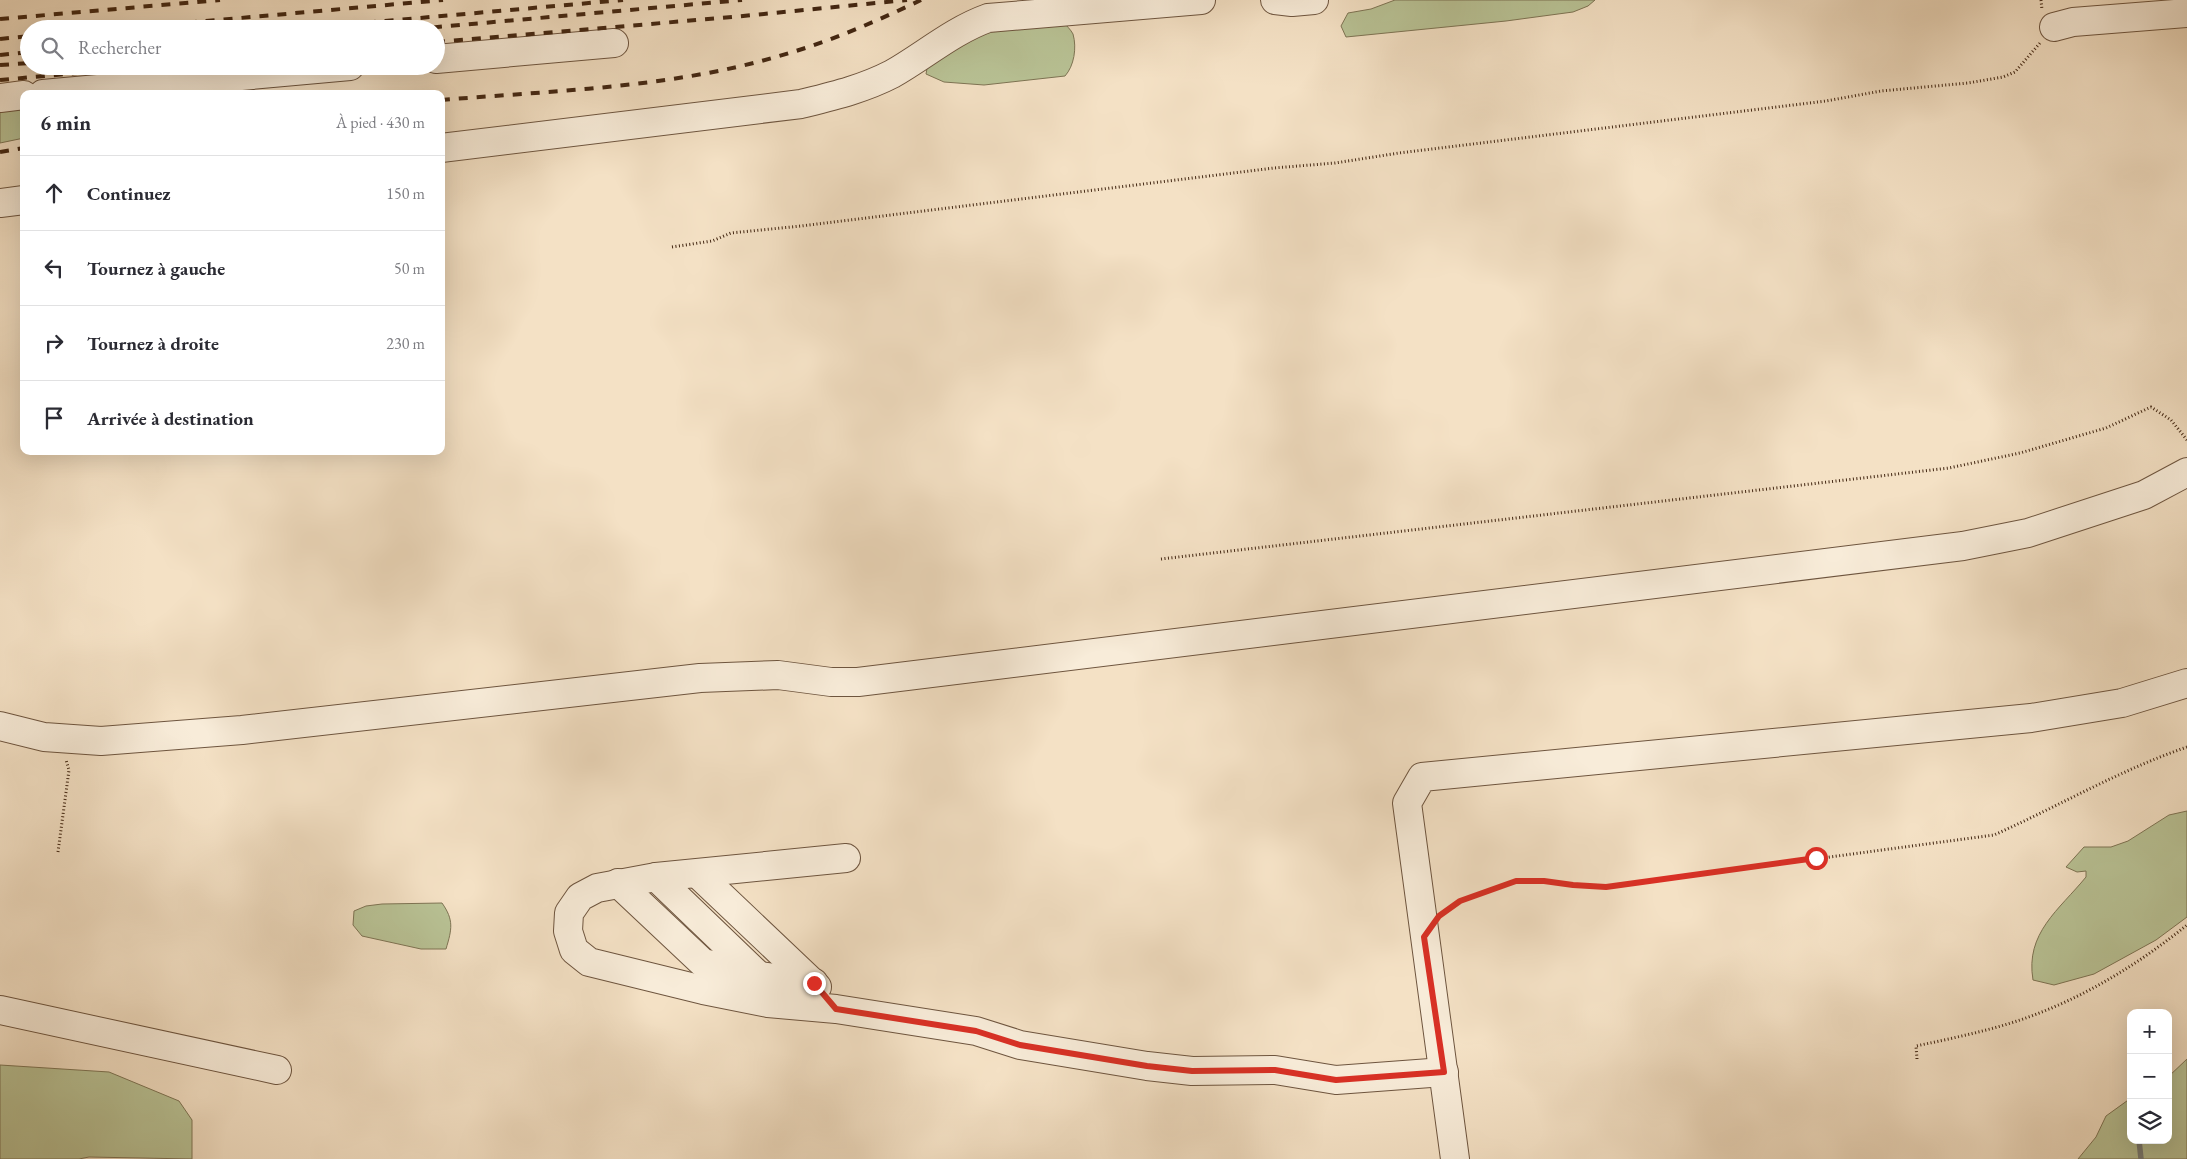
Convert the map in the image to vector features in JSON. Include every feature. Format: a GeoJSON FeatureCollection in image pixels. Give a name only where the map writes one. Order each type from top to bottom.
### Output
{"type":"FeatureCollection","features":[{"type":"Feature","properties":{"kind":"lane"},"geometry":{"type":"LineString","coordinates":[[445,148],[801,104],[851,92],[884,77],[970,25],[988,18],[1201,0]]}},
{"type":"Feature","properties":{"kind":"lane"},"geometry":{"type":"LineString","coordinates":[[1275,0],[1314,0]]}},
{"type":"Feature","properties":{"kind":"lane"},"geometry":{"type":"LineString","coordinates":[[2054,27],[2073,22],[2187,12]]}},
{"type":"Feature","properties":{"kind":"lane"},"geometry":{"type":"LineString","coordinates":[[445,57],[614,43]]}},
{"type":"Feature","properties":{"kind":"lane"},"geometry":{"type":"LineString","coordinates":[[87,90],[251,75]]}},
{"type":"Feature","properties":{"kind":"lane"},"geometry":{"type":"LineString","coordinates":[[0,98],[20,96]]}},
{"type":"Feature","properties":{"kind":"lane"},"geometry":{"type":"LineString","coordinates":[[0,202],[20,200]]}},
{"type":"Feature","properties":{"kind":"lane"},"geometry":{"type":"LineString","coordinates":[[0,726],[64,740],[101,741],[242,730],[700,678],[778,675],[831,682],[858,682],[1943,548],[2028,533],[2144,495],[2187,472]]}},
{"type":"Feature","properties":{"kind":"lane"},"geometry":{"type":"LineString","coordinates":[[1455,1159],[1407,803],[1422,777],[2032,718],[2122,703],[2187,683]]}},
{"type":"Feature","properties":{"kind":"lane"},"geometry":{"type":"LineString","coordinates":[[846,858],[656,877],[597,888],[580,897],[569,913],[568,931],[574,950],[589,962],[702,990],[750,999],[836,1009],[976,1031],[1020,1045],[1147,1066],[1192,1071],[1275,1070],[1336,1080],[1444,1072]]}},
{"type":"Feature","properties":{"kind":"lane"},"geometry":{"type":"LineString","coordinates":[[698,874],[814,983],[836,1009]]}},
{"type":"Feature","properties":{"kind":"lane"},"geometry":{"type":"LineString","coordinates":[[656,877],[759,976]]}},
{"type":"Feature","properties":{"kind":"lane"},"geometry":{"type":"LineString","coordinates":[[618,883],[703,963],[759,976],[814,983]]}},
{"type":"Feature","properties":{"kind":"lane"},"geometry":{"type":"LineString","coordinates":[[0,1010],[277,1070]]}},
{"type":"Feature","properties":{"kind":"path"},"geometry":{"type":"LineString","coordinates":[[672,247],[712,241],[731,233],[1274,168],[1335,163],[1398,153],[1826,101],[1881,91],[1968,83],[2003,77],[2015,72],[2054,27]]}},
{"type":"Feature","properties":{"kind":"path"},"geometry":{"type":"LineString","coordinates":[[1161,559],[1949,468],[2020,453],[2106,428],[2151,407],[2171,420],[2187,440]]}},
{"type":"Feature","properties":{"kind":"path"},"geometry":{"type":"LineString","coordinates":[[58,852],[69,770],[64,740]]}},
{"type":"Feature","properties":{"kind":"path"},"geometry":{"type":"LineString","coordinates":[[1424,937],[1439,916],[1460,901],[1516,881],[1544,881],[1606,887],[1994,835],[2045,812],[2128,770],[2187,747]]}},
{"type":"Feature","properties":{"kind":"path"},"geometry":{"type":"LineString","coordinates":[[1917,1059],[1916,1046],[2002,1026],[2082,995],[2119,974],[2159,947],[2187,924]]}},
{"type":"Feature","properties":{"kind":"green space"},"geometry":{"type":"Polygon","coordinates":[[[1395,0],[1595,0],[1588,6],[1573,12],[1506,21],[1346,37],[1341,26],[1348,13],[1371,9],[1395,0]]]}},
{"type":"Feature","properties":{"kind":"green space"},"geometry":{"type":"Polygon","coordinates":[[[1063,22],[1073,34],[1075,45],[1073,62],[1065,76],[984,85],[944,82],[926,74],[928,63],[967,27],[1063,22]]]}},
{"type":"Feature","properties":{"kind":"green space"},"geometry":{"type":"Polygon","coordinates":[[[20,108],[20,139],[0,143],[0,111],[20,108]]]}},
{"type":"Feature","properties":{"kind":"green space"},"geometry":{"type":"Polygon","coordinates":[[[2187,811],[2187,917],[2156,940],[2094,974],[2054,985],[2033,980],[2032,963],[2039,935],[2046,923],[2086,877],[2086,871],[2077,872],[2066,867],[2084,847],[2111,847],[2128,841],[2169,815],[2187,811]]]}},
{"type":"Feature","properties":{"kind":"green space"},"geometry":{"type":"Polygon","coordinates":[[[442,903],[449,915],[451,925],[446,949],[421,949],[362,936],[353,925],[354,911],[366,906],[442,903]]]}},
{"type":"Feature","properties":{"kind":"green space"},"geometry":{"type":"Polygon","coordinates":[[[2187,1059],[2187,1159],[2078,1159],[2096,1137],[2106,1116],[2127,1101],[2127,1144],[2172,1144],[2172,1073],[2187,1059]]]}},
{"type":"Feature","properties":{"kind":"green space"},"geometry":{"type":"Polygon","coordinates":[[[0,1065],[109,1072],[179,1101],[192,1120],[192,1159],[89,1157],[79,1159],[0,1159],[0,1065]]]}},
{"type":"Feature","properties":{"kind":"waterway"},"geometry":{"type":"LineString","coordinates":[[2139,1144],[2141,1159]]}},
{"type":"Feature","properties":{"kind":"railway"},"geometry":{"type":"LineString","coordinates":[[0,19],[220,0]]}},
{"type":"Feature","properties":{"kind":"railway"},"geometry":{"type":"LineString","coordinates":[[217,20],[443,0]]}},
{"type":"Feature","properties":{"kind":"railway"},"geometry":{"type":"LineString","coordinates":[[397,20],[623,0]]}},
{"type":"Feature","properties":{"kind":"railway"},"geometry":{"type":"LineString","coordinates":[[445,26],[742,0]]}},
{"type":"Feature","properties":{"kind":"railway"},"geometry":{"type":"LineString","coordinates":[[445,41],[907,0]]}},
{"type":"Feature","properties":{"kind":"railway"},"geometry":{"type":"LineString","coordinates":[[445,100],[608,87],[691,76],[732,68],[829,40],[921,0]]}},
{"type":"Feature","properties":{"kind":"railway"},"geometry":{"type":"LineString","coordinates":[[0,39],[20,37]]}},
{"type":"Feature","properties":{"kind":"railway"},"geometry":{"type":"LineString","coordinates":[[0,55],[20,53]]}},
{"type":"Feature","properties":{"kind":"railway"},"geometry":{"type":"LineString","coordinates":[[0,65],[20,64]]}},
{"type":"Feature","properties":{"kind":"railway"},"geometry":{"type":"LineString","coordinates":[[0,80],[56,75]]}},
{"type":"Feature","properties":{"kind":"railway"},"geometry":{"type":"LineString","coordinates":[[0,152],[20,149]]}},
{"type":"Feature","properties":{"kind":"route"},"geometry":{"type":"LineString","coordinates":[[814,983],[836,1009],[976,1031],[1020,1045],[1147,1066],[1192,1071],[1275,1070],[1336,1080],[1444,1072],[1424,937],[1439,916],[1460,901],[1516,881],[1544,881],[1606,887],[1816,858]]}}]}
